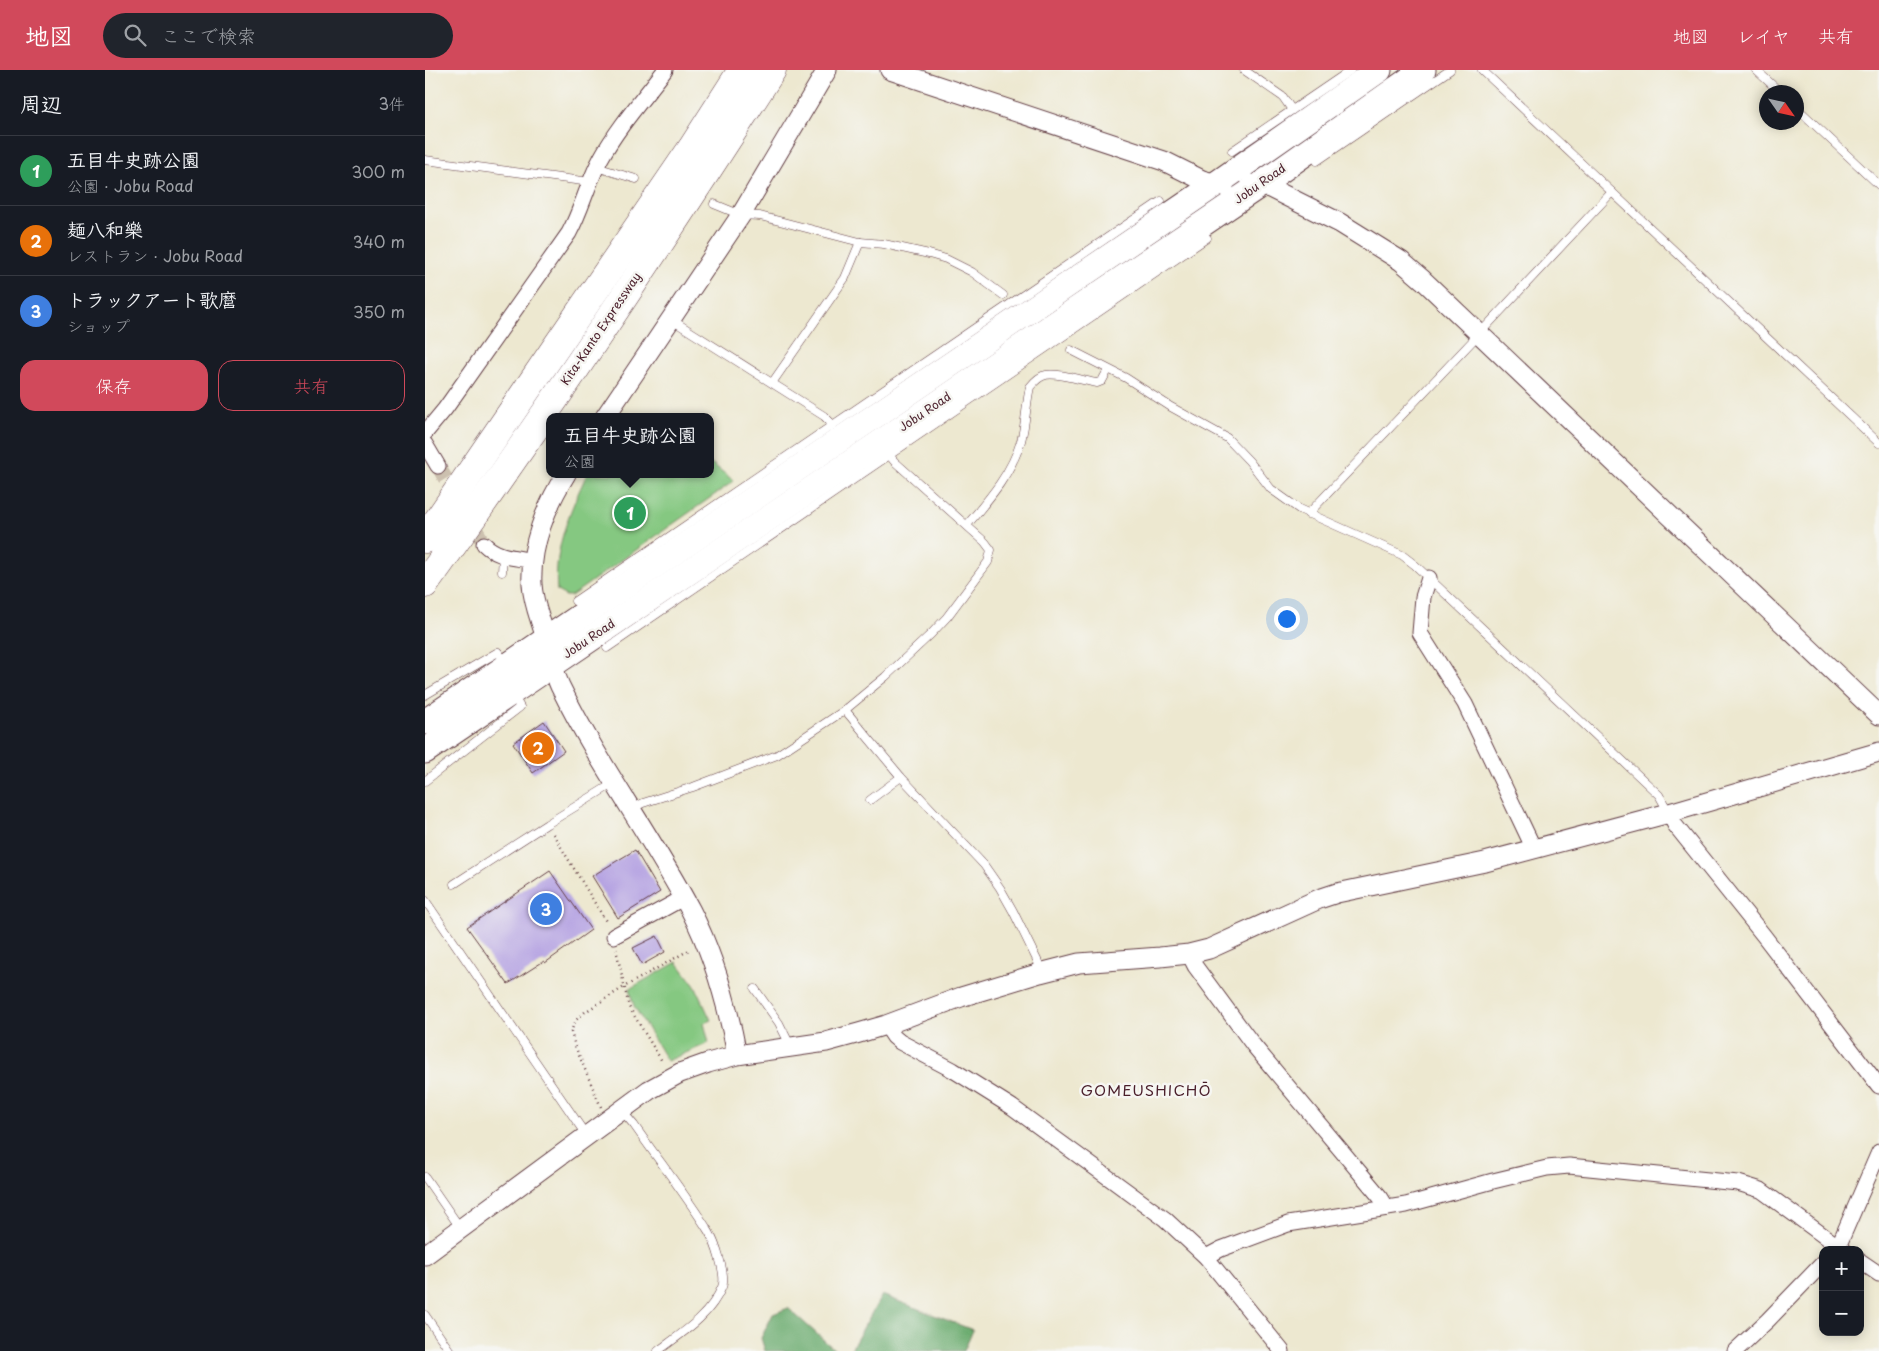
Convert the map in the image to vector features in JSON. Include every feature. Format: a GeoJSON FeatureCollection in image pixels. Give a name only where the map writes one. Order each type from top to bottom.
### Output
{"type":"FeatureCollection","features":[{"type":"Feature","properties":{"kind":"highway"},"geometry":{"type":"LineString","coordinates":[[425,539],[692,148],[742,70]]}},
{"type":"Feature","properties":{"kind":"highway","name":"Kita-Kanto Expressway"},"geometry":{"type":"LineString","coordinates":[[425,584],[608,320],[709,169],[772,70]]}},
{"type":"Feature","properties":{"kind":"highway","name":"Jobu Road"},"geometry":{"type":"LineString","coordinates":[[425,722],[509,666],[669,546],[991,326],[1216,184],[1379,70]]}},
{"type":"Feature","properties":{"kind":"highway","name":"Jobu Road"},"geometry":{"type":"LineString","coordinates":[[425,751],[552,663],[743,545],[1092,308],[1260,185],[1423,70]]}},
{"type":"Feature","properties":{"kind":"street"},"geometry":{"type":"LineString","coordinates":[[425,433],[445,409],[569,233],[579,213],[596,168],[609,146],[665,70]]}},
{"type":"Feature","properties":{"kind":"street"},"geometry":{"type":"LineString","coordinates":[[608,413],[741,215],[827,70]]}},
{"type":"Feature","properties":{"kind":"street"},"geometry":{"type":"LineString","coordinates":[[890,70],[1164,161],[1202,180],[1227,186],[1260,185],[1270,188],[1340,223],[1387,252],[1423,280],[1480,333],[1879,715]]}},
{"type":"Feature","properties":{"kind":"street"},"geometry":{"type":"LineString","coordinates":[[425,444],[438,466]]}},
{"type":"Feature","properties":{"kind":"street"},"geometry":{"type":"LineString","coordinates":[[564,478],[542,523],[533,561],[533,602],[559,685],[683,898],[705,944],[729,1014],[737,1055]]}},
{"type":"Feature","properties":{"kind":"street"},"geometry":{"type":"LineString","coordinates":[[484,544],[503,556],[533,561]]}},
{"type":"Feature","properties":{"kind":"street"},"geometry":{"type":"LineString","coordinates":[[1429,578],[1423,597],[1420,634],[1465,704],[1534,849]]}},
{"type":"Feature","properties":{"kind":"street"},"geometry":{"type":"LineString","coordinates":[[425,1255],[614,1114],[649,1090],[680,1073],[737,1055],[826,1042],[885,1025],[961,997],[1079,963],[1189,954],[1225,942],[1319,899],[1337,893],[1485,862],[1669,813],[1879,752]]}},
{"type":"Feature","properties":{"kind":"street"},"geometry":{"type":"LineString","coordinates":[[1669,813],[1675,824],[1879,1086]]}},
{"type":"Feature","properties":{"kind":"street"},"geometry":{"type":"LineString","coordinates":[[614,936],[683,898]]}},
{"type":"Feature","properties":{"kind":"street"},"geometry":{"type":"LineString","coordinates":[[1189,954],[1195,966],[1254,1046],[1381,1198],[1387,1208]]}},
{"type":"Feature","properties":{"kind":"street"},"geometry":{"type":"LineString","coordinates":[[885,1025],[900,1042],[979,1086],[1047,1131],[1165,1219],[1206,1257],[1282,1351]]}},
{"type":"Feature","properties":{"kind":"street"},"geometry":{"type":"LineString","coordinates":[[1840,1246],[1879,1152]]}},
{"type":"Feature","properties":{"kind":"street"},"geometry":{"type":"LineString","coordinates":[[1206,1257],[1221,1248],[1288,1224],[1406,1205],[1547,1168],[1569,1166],[1738,1184],[1761,1190],[1835,1246]]}},
{"type":"Feature","properties":{"kind":"street"},"geometry":{"type":"LineString","coordinates":[[1864,1264],[1879,1274]]}},
{"type":"Feature","properties":{"kind":"street"},"geometry":{"type":"LineString","coordinates":[[1735,1351],[1769,1320],[1819,1267]]}},
{"type":"Feature","properties":{"kind":"lane"},"geometry":{"type":"LineString","coordinates":[[1244,70],[1283,97],[1292,110]]}},
{"type":"Feature","properties":{"kind":"lane"},"geometry":{"type":"LineString","coordinates":[[1232,151],[1351,70]]}},
{"type":"Feature","properties":{"kind":"lane"},"geometry":{"type":"LineString","coordinates":[[1317,161],[1450,70]]}},
{"type":"Feature","properties":{"kind":"lane"},"geometry":{"type":"LineString","coordinates":[[1482,70],[1879,443]]}},
{"type":"Feature","properties":{"kind":"lane"},"geometry":{"type":"LineString","coordinates":[[1756,70],[1772,85]]}},
{"type":"Feature","properties":{"kind":"lane"},"geometry":{"type":"LineString","coordinates":[[1804,115],[1879,185]]}},
{"type":"Feature","properties":{"kind":"lane"},"geometry":{"type":"LineString","coordinates":[[425,160],[590,182]]}},
{"type":"Feature","properties":{"kind":"lane"},"geometry":{"type":"LineString","coordinates":[[596,168],[636,179]]}},
{"type":"Feature","properties":{"kind":"lane"},"geometry":{"type":"LineString","coordinates":[[1307,514],[1480,333],[1611,192]]}},
{"type":"Feature","properties":{"kind":"lane"},"geometry":{"type":"LineString","coordinates":[[575,601],[669,546],[832,424],[991,326],[1161,201]]}},
{"type":"Feature","properties":{"kind":"lane"},"geometry":{"type":"LineString","coordinates":[[714,204],[741,215],[760,216],[860,242],[911,249],[946,259],[982,278],[1003,295]]}},
{"type":"Feature","properties":{"kind":"lane"},"geometry":{"type":"LineString","coordinates":[[607,648],[743,545],[890,456],[1092,308],[1207,238]]}},
{"type":"Feature","properties":{"kind":"lane"},"geometry":{"type":"LineString","coordinates":[[772,383],[845,278],[860,242]]}},
{"type":"Feature","properties":{"kind":"lane"},"geometry":{"type":"LineString","coordinates":[[672,320],[825,416],[832,424]]}},
{"type":"Feature","properties":{"kind":"lane"},"geometry":{"type":"LineString","coordinates":[[1071,350],[1126,378],[1171,407],[1227,438],[1245,456],[1271,489],[1307,514],[1402,555],[1429,578],[1659,795],[1669,813]]}},
{"type":"Feature","properties":{"kind":"lane"},"geometry":{"type":"LineString","coordinates":[[967,525],[993,494],[1007,473],[1021,439],[1030,387],[1036,380],[1045,375],[1057,375],[1097,383],[1102,381],[1108,370]]}},
{"type":"Feature","properties":{"kind":"lane"},"geometry":{"type":"LineString","coordinates":[[630,809],[777,756],[845,710],[885,676],[931,634],[962,598],[987,562],[991,550],[989,546],[890,456]]}},
{"type":"Feature","properties":{"kind":"lane"},"geometry":{"type":"LineString","coordinates":[[502,572],[503,556]]}},
{"type":"Feature","properties":{"kind":"lane"},"geometry":{"type":"LineString","coordinates":[[425,695],[499,652],[509,666]]}},
{"type":"Feature","properties":{"kind":"lane"},"geometry":{"type":"LineString","coordinates":[[425,782],[521,707],[511,693]]}},
{"type":"Feature","properties":{"kind":"lane"},"geometry":{"type":"LineString","coordinates":[[845,710],[901,777],[984,865],[1013,911],[1038,962],[1040,973]]}},
{"type":"Feature","properties":{"kind":"lane"},"geometry":{"type":"LineString","coordinates":[[870,800],[901,777]]}},
{"type":"Feature","properties":{"kind":"lane"},"geometry":{"type":"LineString","coordinates":[[454,884],[614,782]]}},
{"type":"Feature","properties":{"kind":"lane"},"geometry":{"type":"LineString","coordinates":[[425,900],[586,1136]]}},
{"type":"Feature","properties":{"kind":"lane"},"geometry":{"type":"LineString","coordinates":[[755,989],[779,1023],[791,1047]]}},
{"type":"Feature","properties":{"kind":"lane"},"geometry":{"type":"LineString","coordinates":[[614,1114],[634,1125],[709,1233],[718,1256],[723,1278],[722,1288],[705,1314],[658,1351]]}},
{"type":"Feature","properties":{"kind":"lane"},"geometry":{"type":"LineString","coordinates":[[425,1177],[461,1229]]}},
{"type":"Feature","properties":{"kind":"lane"},"geometry":{"type":"LineString","coordinates":[[425,1315],[450,1351]]}},
{"type":"Feature","properties":{"kind":"path"},"geometry":{"type":"LineString","coordinates":[[614,1114],[601,1109],[575,1046],[571,1032],[575,1021],[585,1012],[624,987],[686,951],[705,944]]}},
{"type":"Feature","properties":{"kind":"green space"},"geometry":{"type":"Polygon","coordinates":[[[714,465],[734,481],[571,596],[566,596],[557,591],[556,576],[560,545],[585,478],[714,478],[714,465]]]}},
{"type":"Feature","properties":{"kind":"green space"},"geometry":{"type":"Polygon","coordinates":[[[677,962],[695,986],[711,1020],[704,1023],[709,1043],[667,1061],[634,1006],[629,989],[677,962]]]}},
{"type":"Feature","properties":{"kind":"green space"},"geometry":{"type":"Polygon","coordinates":[[[882,1295],[973,1330],[964,1351],[850,1351],[882,1295]]]}},
{"type":"Feature","properties":{"kind":"green space"},"geometry":{"type":"Polygon","coordinates":[[[788,1308],[836,1351],[765,1351],[761,1338],[773,1314],[788,1308]]]}},
{"type":"Feature","properties":{"kind":"building"},"geometry":{"type":"Polygon","coordinates":[[[544,721],[564,751],[533,773],[513,743],[544,721]]]}},
{"type":"Feature","properties":{"kind":"building"},"geometry":{"type":"Polygon","coordinates":[[[635,850],[660,892],[618,918],[592,876],[635,850]]]}},
{"type":"Feature","properties":{"kind":"building"},"geometry":{"type":"Polygon","coordinates":[[[550,871],[591,930],[545,963],[544,961],[508,984],[467,927],[550,871]]]}},
{"type":"Feature","properties":{"kind":"building"},"geometry":{"type":"Polygon","coordinates":[[[657,936],[665,952],[642,965],[633,948],[657,936]]]}},
{"type":"Feature","properties":{"kind":"tunnel"},"geometry":{"type":"LineString","coordinates":[[438,466],[484,544]]}},
{"type":"Feature","properties":{"kind":"place","name":"五目牛史跡公園"},"geometry":{"type":"Point","coordinates":[630,513]}},
{"type":"Feature","properties":{"kind":"place","name":"麺八和樂"},"geometry":{"type":"Point","coordinates":[538,748]}},
{"type":"Feature","properties":{"kind":"place","name":"トラックアート歌麿"},"geometry":{"type":"Point","coordinates":[546,909]}},
{"type":"Feature","properties":{"kind":"district","name":"GOMEUSHICHŌ"},"geometry":{"type":"Point","coordinates":[1146,1091]}}]}
